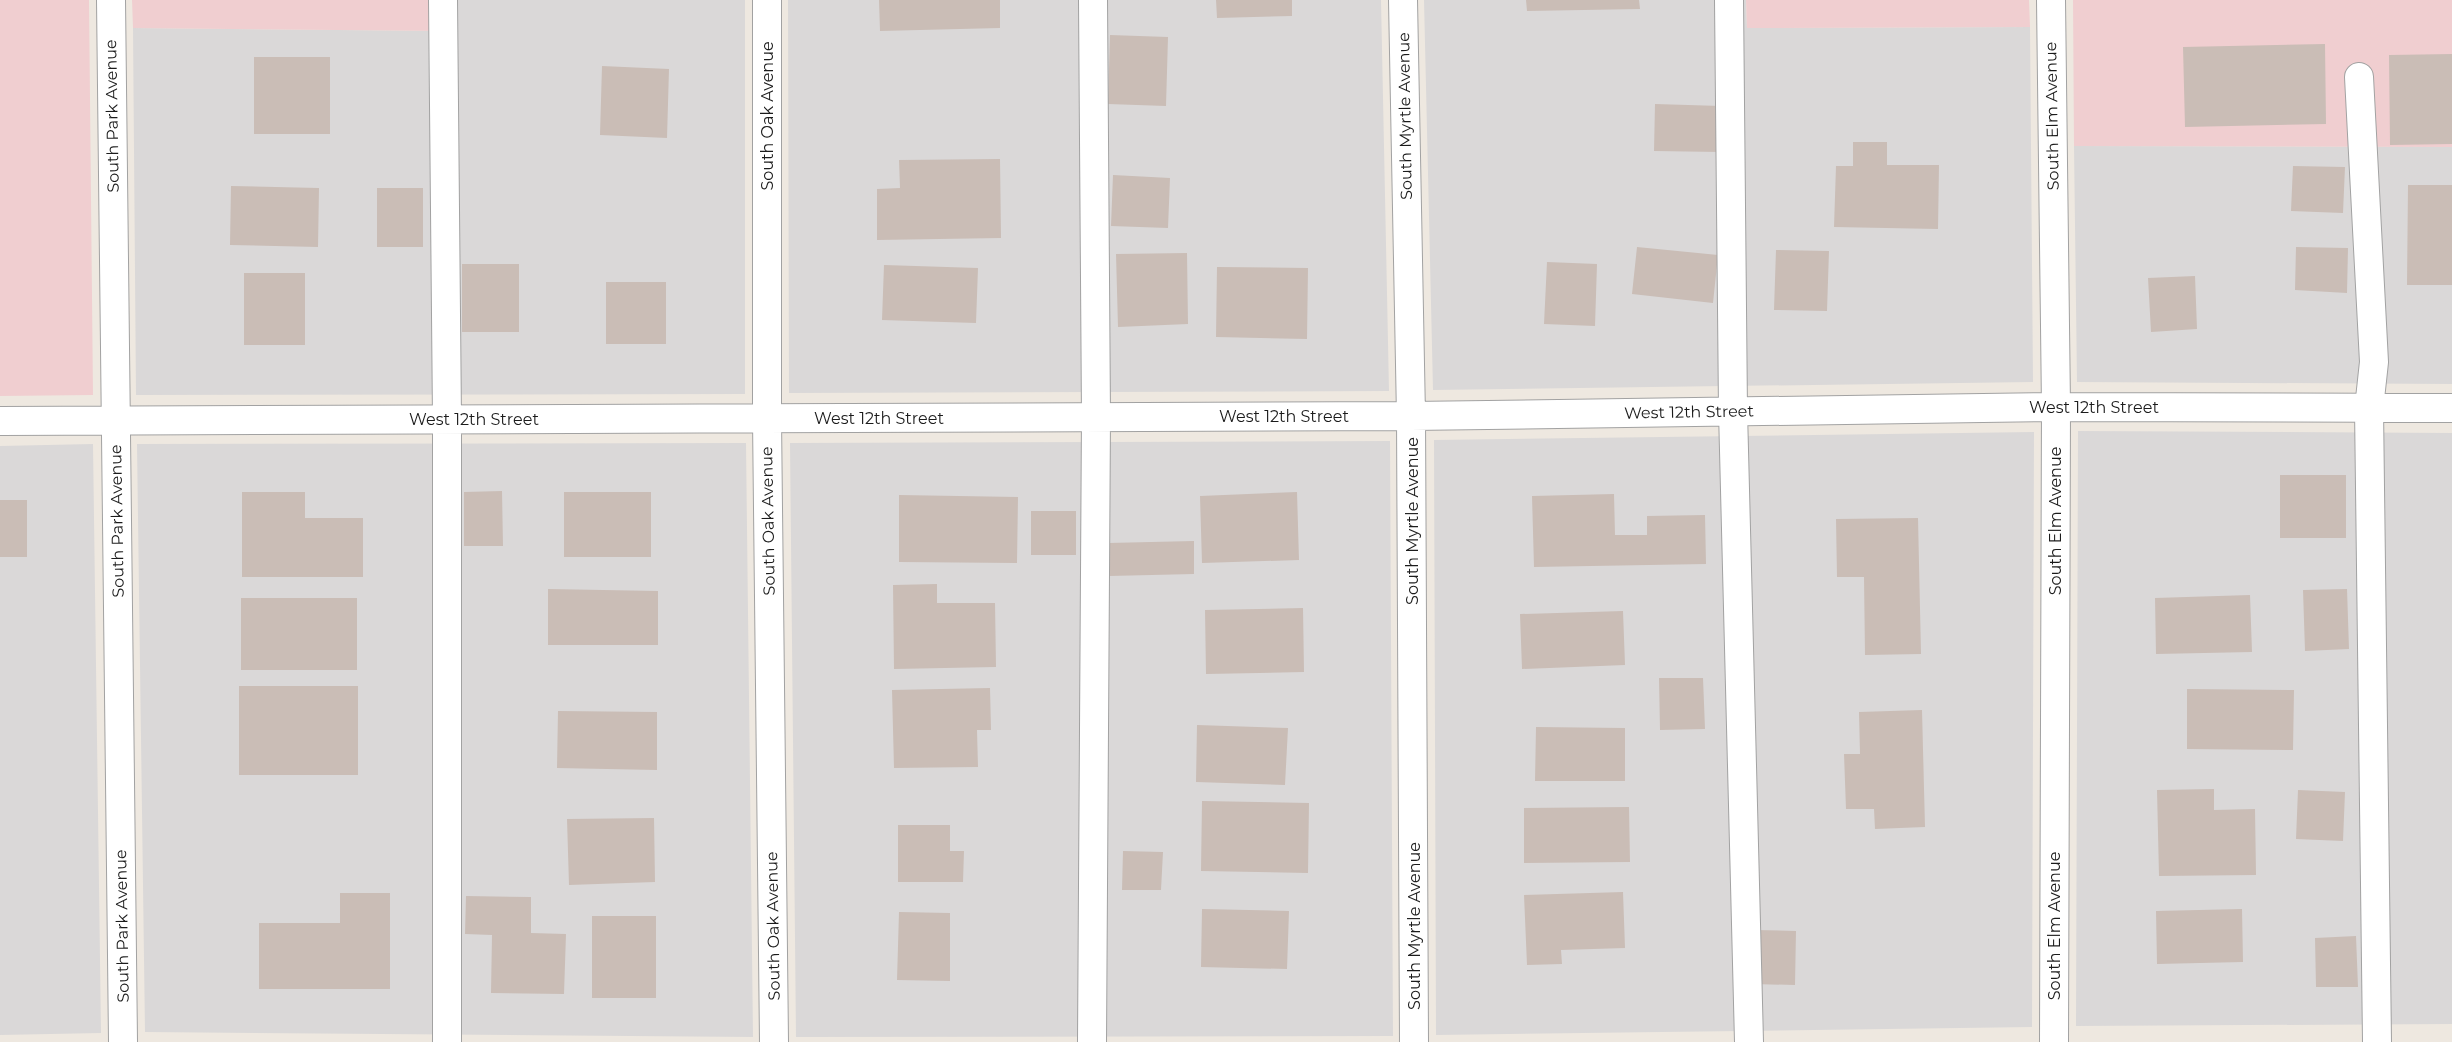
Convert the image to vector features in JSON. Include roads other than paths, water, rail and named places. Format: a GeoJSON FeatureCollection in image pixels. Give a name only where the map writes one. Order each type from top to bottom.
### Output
{"type":"FeatureCollection","features":[{"type":"Feature","properties":{"kind":"street","name":"South Park Avenue"},"geometry":{"type":"LineString","coordinates":[[111,0],[123,1042]]}},
{"type":"Feature","properties":{"kind":"street"},"geometry":{"type":"LineString","coordinates":[[443,0],[447,419],[446,1042]]}},
{"type":"Feature","properties":{"kind":"street","name":"South Oak Avenue"},"geometry":{"type":"LineString","coordinates":[[767,0],[767,419],[774,1042]]}},
{"type":"Feature","properties":{"kind":"street"},"geometry":{"type":"LineString","coordinates":[[1092,1042],[1096,417],[1093,0]]}},
{"type":"Feature","properties":{"kind":"street","name":"South Myrtle Avenue"},"geometry":{"type":"LineString","coordinates":[[1402,0],[1411,416],[1414,1042]]}},
{"type":"Feature","properties":{"kind":"street"},"geometry":{"type":"LineString","coordinates":[[1729,0],[1733,411],[1749,1042]]}},
{"type":"Feature","properties":{"kind":"street","name":"South Elm Avenue"},"geometry":{"type":"LineString","coordinates":[[2051,0],[2056,407],[2054,1042]]}},
{"type":"Feature","properties":{"kind":"street"},"geometry":{"type":"LineString","coordinates":[[2360,77],[2374,362],[2370,408],[2378,1042]]}},
{"type":"Feature","properties":{"kind":"street","name":"West 12th Street"},"geometry":{"type":"LineString","coordinates":[[0,421],[115,419],[767,419],[1411,416],[2056,407],[2452,408]]}}]}
